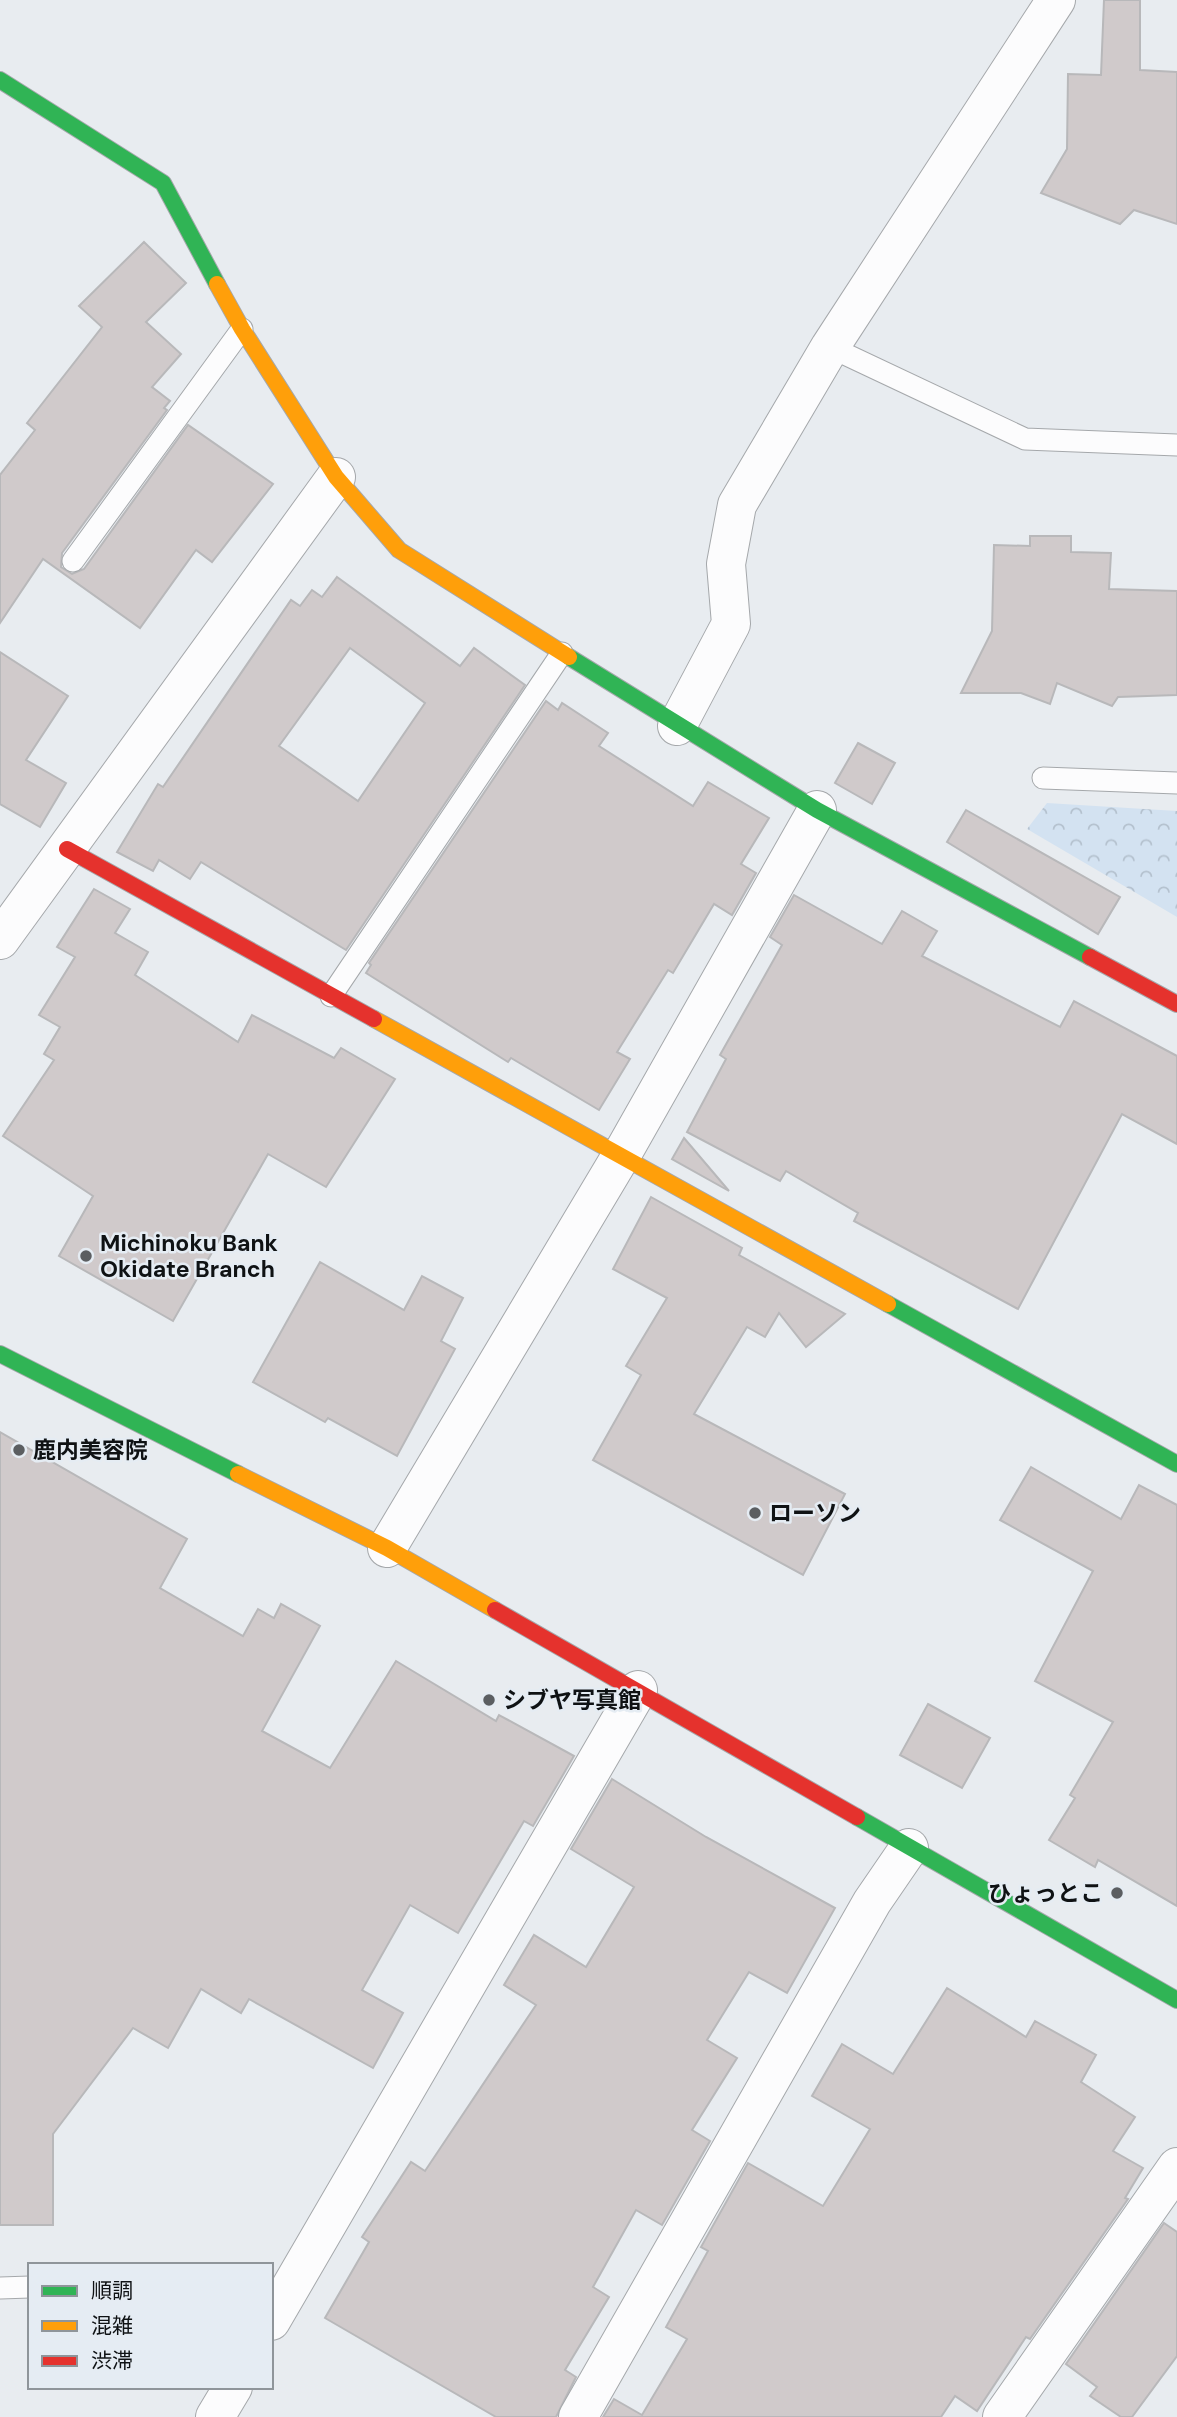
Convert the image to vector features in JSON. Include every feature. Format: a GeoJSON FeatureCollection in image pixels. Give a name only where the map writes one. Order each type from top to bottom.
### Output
{"type":"FeatureCollection","features":[{"type":"Feature","properties":{"kind":"street"},"geometry":{"type":"LineString","coordinates":[[677,726],[731,624],[726,564],[737,505],[830,347],[1056,0]]}},
{"type":"Feature","properties":{"kind":"street"},"geometry":{"type":"LineString","coordinates":[[0,80],[163,184],[242,329],[336,477],[399,550],[677,726],[817,810],[1177,1004]]}},
{"type":"Feature","properties":{"kind":"street"},"geometry":{"type":"LineString","coordinates":[[0,940],[336,477]]}},
{"type":"Feature","properties":{"kind":"street"},"geometry":{"type":"LineString","coordinates":[[387,1548],[621,1156],[817,810]]}},
{"type":"Feature","properties":{"kind":"street"},"geometry":{"type":"LineString","coordinates":[[67,849],[1177,1464]]}},
{"type":"Feature","properties":{"kind":"street"},"geometry":{"type":"LineString","coordinates":[[0,1354],[387,1548],[638,1690],[908,1849],[1177,2000]]}},
{"type":"Feature","properties":{"kind":"street"},"geometry":{"type":"LineString","coordinates":[[273,2318],[638,1690]]}},
{"type":"Feature","properties":{"kind":"street"},"geometry":{"type":"LineString","coordinates":[[578,2417],[872,1902],[908,1849]]}},
{"type":"Feature","properties":{"kind":"street"},"geometry":{"type":"LineString","coordinates":[[1002,2417],[1177,2167]]}},
{"type":"Feature","properties":{"kind":"street"},"geometry":{"type":"LineString","coordinates":[[215,2417],[232,2389]]}},
{"type":"Feature","properties":{"kind":"lane"},"geometry":{"type":"LineString","coordinates":[[73,561],[242,329]]}},
{"type":"Feature","properties":{"kind":"lane"},"geometry":{"type":"LineString","coordinates":[[830,347],[1025,439],[1177,445]]}},
{"type":"Feature","properties":{"kind":"lane"},"geometry":{"type":"LineString","coordinates":[[331,996],[562,653]]}},
{"type":"Feature","properties":{"kind":"lane"},"geometry":{"type":"LineString","coordinates":[[1043,778],[1177,783]]}},
{"type":"Feature","properties":{"kind":"lane"},"geometry":{"type":"LineString","coordinates":[[0,2288],[28,2287]]}},
{"type":"Feature","properties":{"kind":"green space"},"geometry":{"type":"Polygon","coordinates":[[[1047,803],[1177,811],[1177,917],[1027,829],[1047,803]]]}},
{"type":"Feature","properties":{"kind":"building"},"geometry":{"type":"Polygon","coordinates":[[[1104,0],[1140,0],[1140,70],[1177,72],[1177,224],[1134,210],[1120,224],[1041,193],[1067,149],[1068,74],[1101,75],[1104,0]]]}},
{"type":"Feature","properties":{"kind":"building"},"geometry":{"type":"Polygon","coordinates":[[[144,242],[186,283],[146,322],[181,354],[152,387],[170,401],[164,408],[167,410],[62,553],[61,567],[72,574],[84,569],[188,425],[273,484],[212,562],[196,550],[140,628],[43,559],[0,623],[0,475],[35,430],[27,423],[102,327],[79,306],[144,242]]]}},
{"type":"Feature","properties":{"kind":"building"},"geometry":{"type":"Polygon","coordinates":[[[1030,536],[1071,536],[1071,552],[1111,553],[1109,589],[1177,591],[1177,695],[1118,697],[1112,706],[1057,683],[1050,704],[1021,693],[961,693],[992,631],[994,545],[1030,546],[1030,536]]]}},
{"type":"Feature","properties":{"kind":"building"},"geometry":{"type":"Polygon","coordinates":[[[337,577],[460,666],[474,648],[525,685],[346,950],[201,862],[190,879],[159,860],[153,871],[117,852],[158,784],[163,787],[291,600],[300,606],[312,590],[322,597],[337,577]],[[350,648],[279,746],[358,801],[425,703],[350,648]]]}},
{"type":"Feature","properties":{"kind":"building"},"geometry":{"type":"Polygon","coordinates":[[[0,652],[68,696],[26,760],[66,783],[40,827],[0,804],[0,652]]]}},
{"type":"Feature","properties":{"kind":"building"},"geometry":{"type":"Polygon","coordinates":[[[546,701],[558,710],[562,703],[608,733],[599,746],[693,806],[708,782],[769,818],[741,864],[756,873],[732,915],[714,904],[673,973],[668,970],[617,1052],[630,1059],[599,1110],[511,1058],[508,1062],[366,973],[371,965],[369,963],[546,701]]]}},
{"type":"Feature","properties":{"kind":"building"},"geometry":{"type":"Polygon","coordinates":[[[858,743],[895,763],[872,804],[835,783],[858,743]]]}},
{"type":"Feature","properties":{"kind":"building"},"geometry":{"type":"Polygon","coordinates":[[[966,810],[1120,897],[1098,934],[947,842],[966,810]]]}},
{"type":"Feature","properties":{"kind":"building"},"geometry":{"type":"Polygon","coordinates":[[[94,889],[130,909],[115,933],[148,952],[135,975],[238,1042],[252,1015],[334,1058],[341,1048],[395,1079],[326,1187],[268,1154],[173,1321],[59,1256],[93,1196],[3,1136],[54,1060],[44,1054],[60,1027],[39,1015],[75,957],[57,947],[94,889]]]}},
{"type":"Feature","properties":{"kind":"building"},"geometry":{"type":"Polygon","coordinates":[[[794,895],[882,944],[902,911],[937,931],[922,956],[1060,1027],[1074,1001],[1177,1056],[1177,1144],[1122,1114],[1018,1309],[854,1221],[858,1213],[786,1171],[780,1181],[687,1132],[726,1059],[720,1055],[782,945],[770,937],[794,895]]]}},
{"type":"Feature","properties":{"kind":"building"},"geometry":{"type":"Polygon","coordinates":[[[684,1138],[729,1191],[672,1159],[684,1138]]]}},
{"type":"Feature","properties":{"kind":"building"},"geometry":{"type":"Polygon","coordinates":[[[651,1197],[742,1248],[739,1255],[845,1314],[806,1347],[779,1313],[765,1337],[747,1327],[694,1414],[845,1494],[803,1575],[593,1460],[641,1375],[626,1366],[667,1298],[613,1269],[651,1197]]]}},
{"type":"Feature","properties":{"kind":"building"},"geometry":{"type":"Polygon","coordinates":[[[320,1262],[404,1310],[422,1276],[463,1298],[441,1341],[455,1349],[397,1456],[328,1418],[325,1422],[253,1382],[320,1262]]]}},
{"type":"Feature","properties":{"kind":"building"},"geometry":{"type":"Polygon","coordinates":[[[0,1432],[187,1539],[160,1588],[243,1636],[258,1609],[274,1618],[281,1604],[320,1626],[262,1731],[330,1768],[396,1661],[496,1721],[499,1715],[574,1756],[533,1826],[524,1821],[458,1933],[410,1905],[362,1990],[403,2013],[373,2068],[249,1999],[241,2013],[201,1989],[168,2048],[133,2028],[53,2134],[53,2225],[0,2225],[0,1432]]]}},
{"type":"Feature","properties":{"kind":"building"},"geometry":{"type":"Polygon","coordinates":[[[1031,1467],[1121,1519],[1139,1485],[1177,1505],[1177,1906],[1098,1860],[1095,1867],[1049,1840],[1075,1798],[1070,1795],[1113,1722],[1035,1681],[1093,1571],[1000,1520],[1031,1467]]]}},
{"type":"Feature","properties":{"kind":"building"},"geometry":{"type":"Polygon","coordinates":[[[928,1704],[990,1738],[962,1788],[900,1755],[928,1704]]]}},
{"type":"Feature","properties":{"kind":"building"},"geometry":{"type":"Polygon","coordinates":[[[612,1779],[706,1837],[835,1908],[787,1993],[749,1972],[707,2040],[737,2058],[692,2130],[710,2141],[662,2225],[636,2210],[593,2287],[609,2297],[565,2370],[576,2377],[556,2417],[496,2417],[325,2318],[369,2242],[362,2237],[411,2162],[425,2171],[536,2005],[504,1985],[534,1935],[586,1967],[634,1887],[571,1849],[612,1779]]]}},
{"type":"Feature","properties":{"kind":"building"},"geometry":{"type":"Polygon","coordinates":[[[947,1988],[1026,2037],[1035,2021],[1096,2055],[1081,2082],[1135,2117],[1113,2151],[1143,2168],[1125,2198],[1128,2199],[1030,2339],[1026,2337],[977,2411],[955,2396],[941,2417],[603,2417],[614,2399],[642,2415],[687,2339],[666,2327],[708,2251],[701,2247],[748,2163],[823,2206],[870,2129],[812,2096],[842,2044],[893,2074],[947,1988]]]}},
{"type":"Feature","properties":{"kind":"building"},"geometry":{"type":"Polygon","coordinates":[[[1164,2223],[1177,2232],[1177,2356],[1132,2417],[1121,2417],[1090,2396],[1097,2387],[1066,2364],[1164,2223]]]}},
{"type":"Feature","properties":{"kind":"traffic: fast"},"geometry":{"type":"LineString","coordinates":[[0,80],[163,183],[217,284]]}},
{"type":"Feature","properties":{"kind":"traffic: fast"},"geometry":{"type":"LineString","coordinates":[[569,657],[817,810],[1090,957]]}},
{"type":"Feature","properties":{"kind":"traffic: fast"},"geometry":{"type":"LineString","coordinates":[[888,1304],[1177,1464]]}},
{"type":"Feature","properties":{"kind":"traffic: fast"},"geometry":{"type":"LineString","coordinates":[[0,1354],[238,1474]]}},
{"type":"Feature","properties":{"kind":"traffic: fast"},"geometry":{"type":"LineString","coordinates":[[857,1817],[1177,2000]]}},
{"type":"Feature","properties":{"kind":"traffic: slow"},"geometry":{"type":"LineString","coordinates":[[217,284],[242,329],[336,477],[399,550],[569,657]]}},
{"type":"Feature","properties":{"kind":"traffic: slow"},"geometry":{"type":"LineString","coordinates":[[374,1019],[888,1304]]}},
{"type":"Feature","properties":{"kind":"traffic: slow"},"geometry":{"type":"LineString","coordinates":[[238,1474],[387,1548],[495,1610]]}},
{"type":"Feature","properties":{"kind":"traffic: jam"},"geometry":{"type":"LineString","coordinates":[[67,849],[374,1019]]}},
{"type":"Feature","properties":{"kind":"traffic: jam"},"geometry":{"type":"LineString","coordinates":[[1090,957],[1177,1004]]}},
{"type":"Feature","properties":{"kind":"traffic: jam"},"geometry":{"type":"LineString","coordinates":[[495,1610],[857,1817]]}},
{"type":"Feature","properties":{"kind":"place","name":"Michinoku Bank Okidate Branch"},"geometry":{"type":"Point","coordinates":[86,1256]}},
{"type":"Feature","properties":{"kind":"place","name":"鹿内美容院"},"geometry":{"type":"Point","coordinates":[19,1450]}},
{"type":"Feature","properties":{"kind":"place","name":"ローソン"},"geometry":{"type":"Point","coordinates":[755,1513]}},
{"type":"Feature","properties":{"kind":"place","name":"シブヤ写真館"},"geometry":{"type":"Point","coordinates":[489,1700]}},
{"type":"Feature","properties":{"kind":"place","name":"ひょっとこ"},"geometry":{"type":"Point","coordinates":[1117,1893]}}]}
